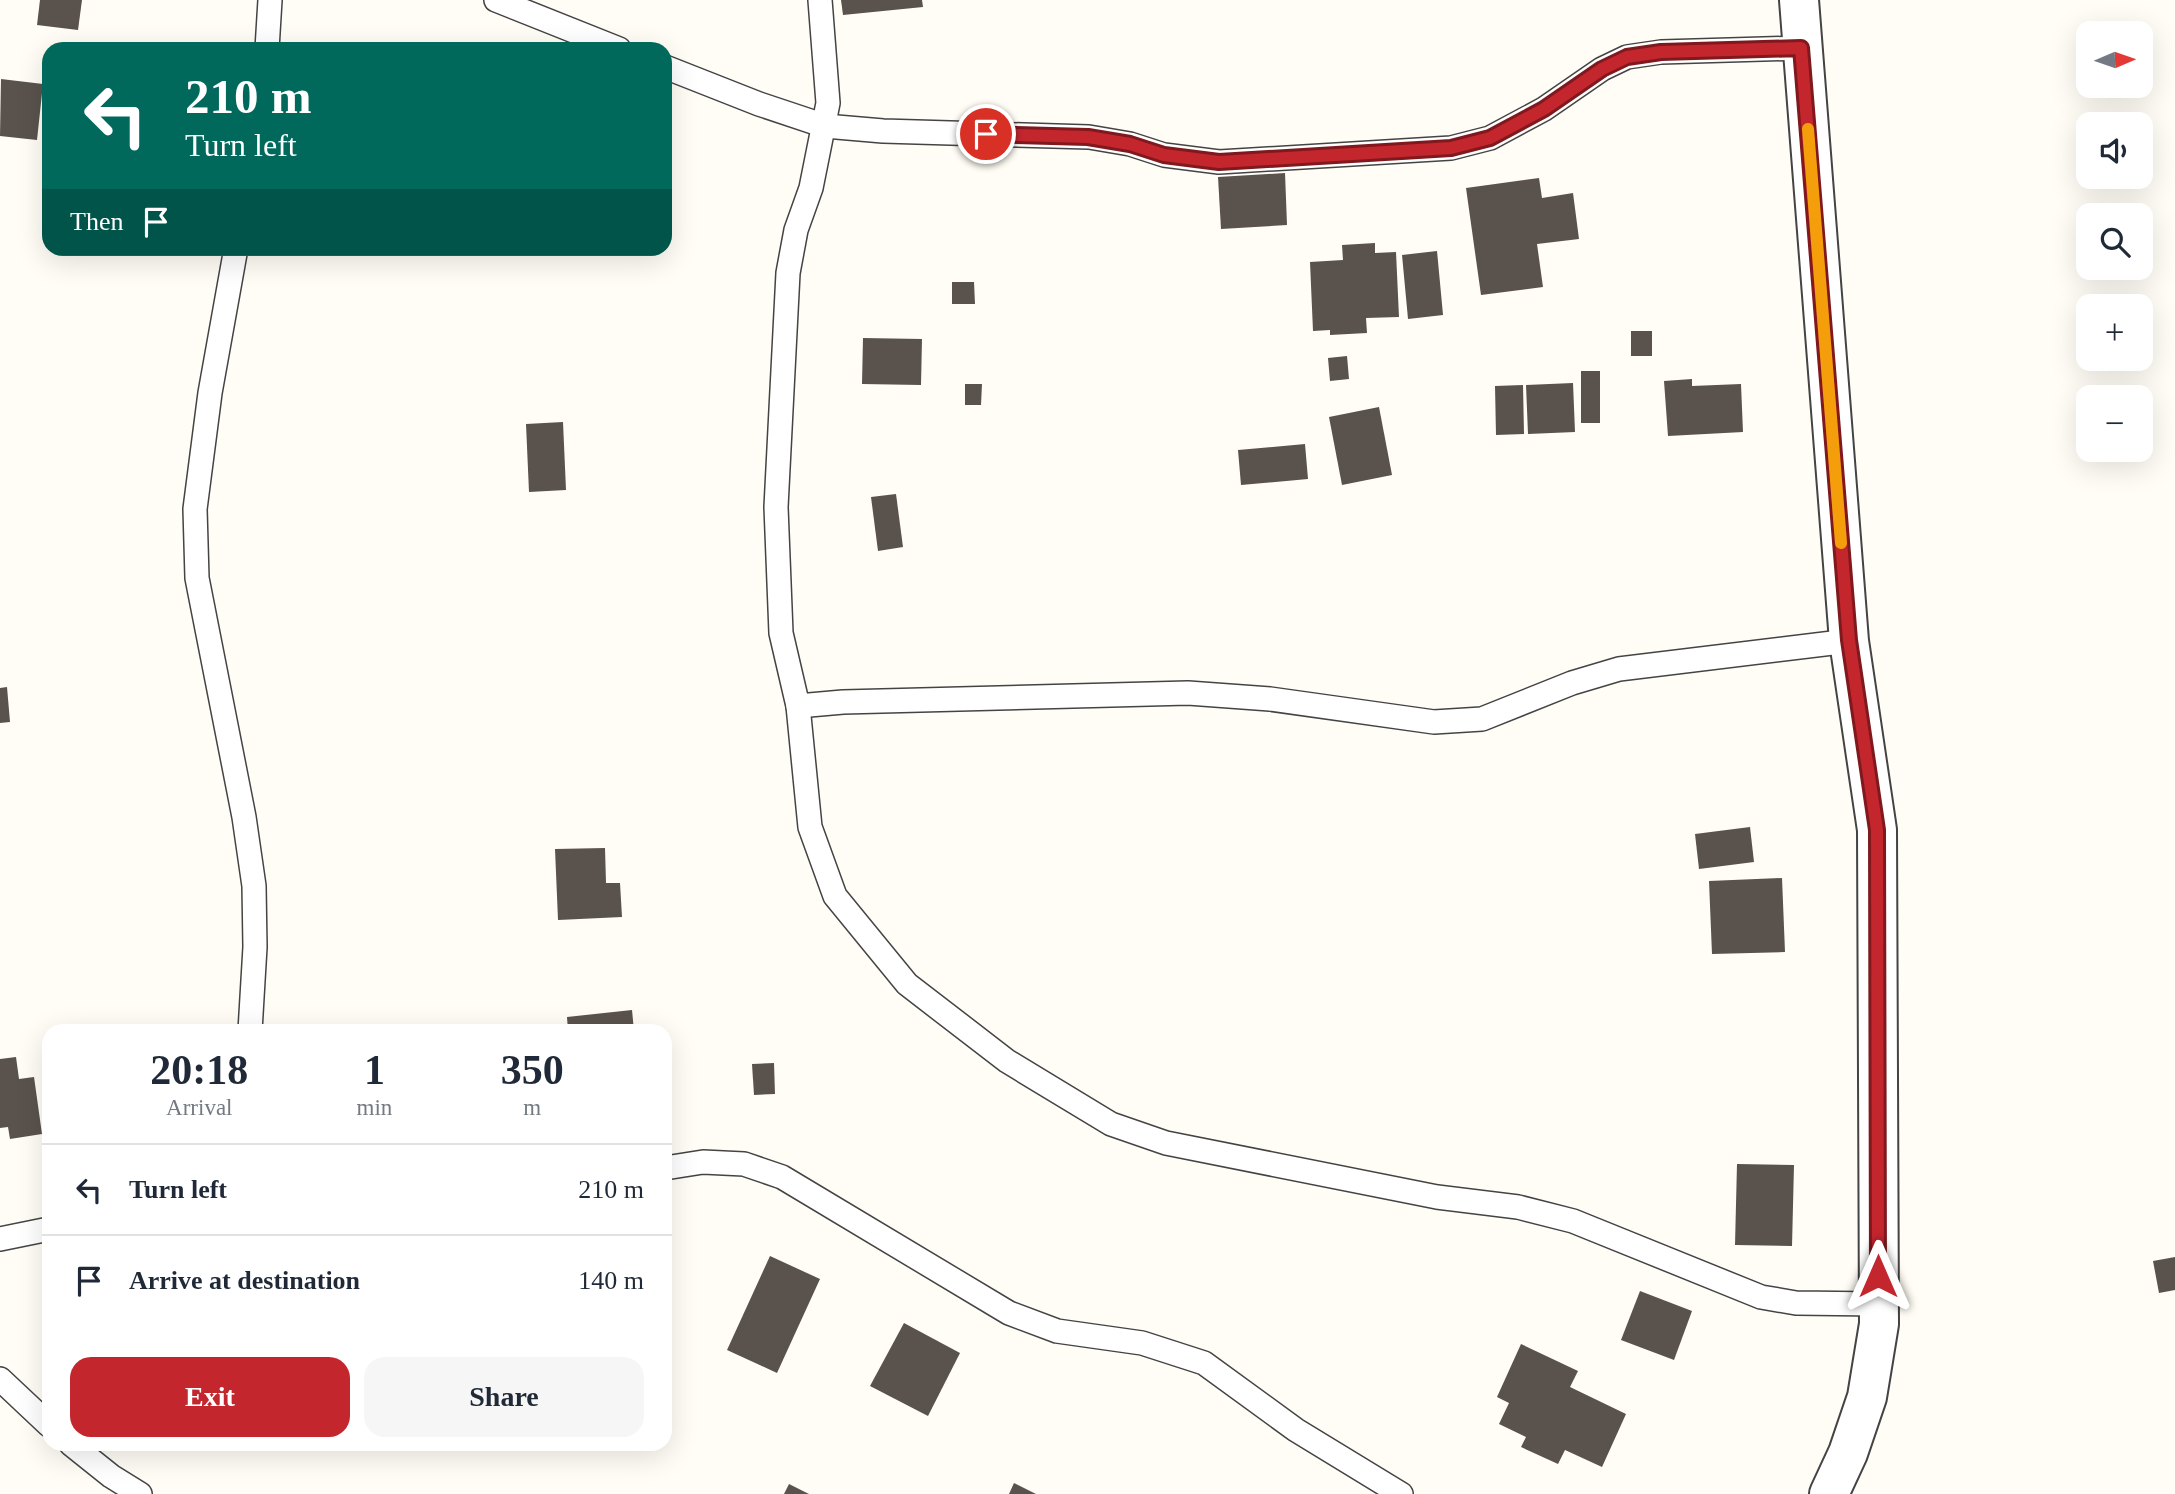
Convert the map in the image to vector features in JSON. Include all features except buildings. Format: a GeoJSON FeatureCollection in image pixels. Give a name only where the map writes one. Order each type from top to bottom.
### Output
{"type":"FeatureCollection","features":[{"type":"Feature","properties":{"kind":"street"},"geometry":{"type":"LineString","coordinates":[[1799,0],[1849,640],[1877,830],[1879,1324],[1867,1397],[1848,1453],[1829,1494]]}},
{"type":"Feature","properties":{"kind":"lane"},"geometry":{"type":"LineString","coordinates":[[267,42],[270,0]]}},
{"type":"Feature","properties":{"kind":"lane"},"geometry":{"type":"LineString","coordinates":[[496,0],[601,42]]}},
{"type":"Feature","properties":{"kind":"lane"},"geometry":{"type":"LineString","coordinates":[[820,0],[828,83],[825,126],[811,188],[796,230],[788,273],[776,507],[781,633],[798,706],[810,827],[835,896],[907,984],[1007,1061],[1111,1124],[1166,1143],[1437,1197],[1518,1207],[1562,1219],[1761,1297],[1796,1303],[1878,1304]]}},
{"type":"Feature","properties":{"kind":"lane"},"geometry":{"type":"LineString","coordinates":[[672,70],[759,104],[825,126],[883,131],[1088,137],[1130,144],[1164,155],[1219,162],[1451,148],[1490,138],[1544,109],[1602,69],[1627,57],[1661,52],[1801,48]]}},
{"type":"Feature","properties":{"kind":"lane"},"geometry":{"type":"LineString","coordinates":[[235,256],[210,393],[195,509],[197,578],[244,817],[254,886],[255,947],[250,1024]]}},
{"type":"Feature","properties":{"kind":"lane"},"geometry":{"type":"LineString","coordinates":[[798,706],[843,702],[1188,693],[1270,699],[1434,722],[1482,719],[1572,683],[1619,669],[1849,640]]}},
{"type":"Feature","properties":{"kind":"lane"},"geometry":{"type":"LineString","coordinates":[[672,1167],[703,1162],[744,1164],[782,1177],[1009,1313],[1057,1331],[1142,1343],[1204,1363],[1296,1430],[1401,1494]]}},
{"type":"Feature","properties":{"kind":"lane"},"geometry":{"type":"LineString","coordinates":[[0,1239],[42,1230]]}},
{"type":"Feature","properties":{"kind":"lane"},"geometry":{"type":"LineString","coordinates":[[0,1379],[42,1418]]}},
{"type":"Feature","properties":{"kind":"lane"},"geometry":{"type":"LineString","coordinates":[[80,1451],[111,1476],[140,1494]]}},
{"type":"Feature","properties":{"kind":"slow traffic"},"geometry":{"type":"LineString","coordinates":[[1808,129],[1841,543]]}},
{"type":"Feature","properties":{"kind":"route"},"geometry":{"type":"LineString","coordinates":[[986,134],[1088,137],[1130,144],[1164,155],[1219,162],[1451,148],[1490,138],[1544,109],[1602,69],[1627,57],[1661,52],[1801,48],[1849,640],[1877,830],[1878,1276]]}}]}
